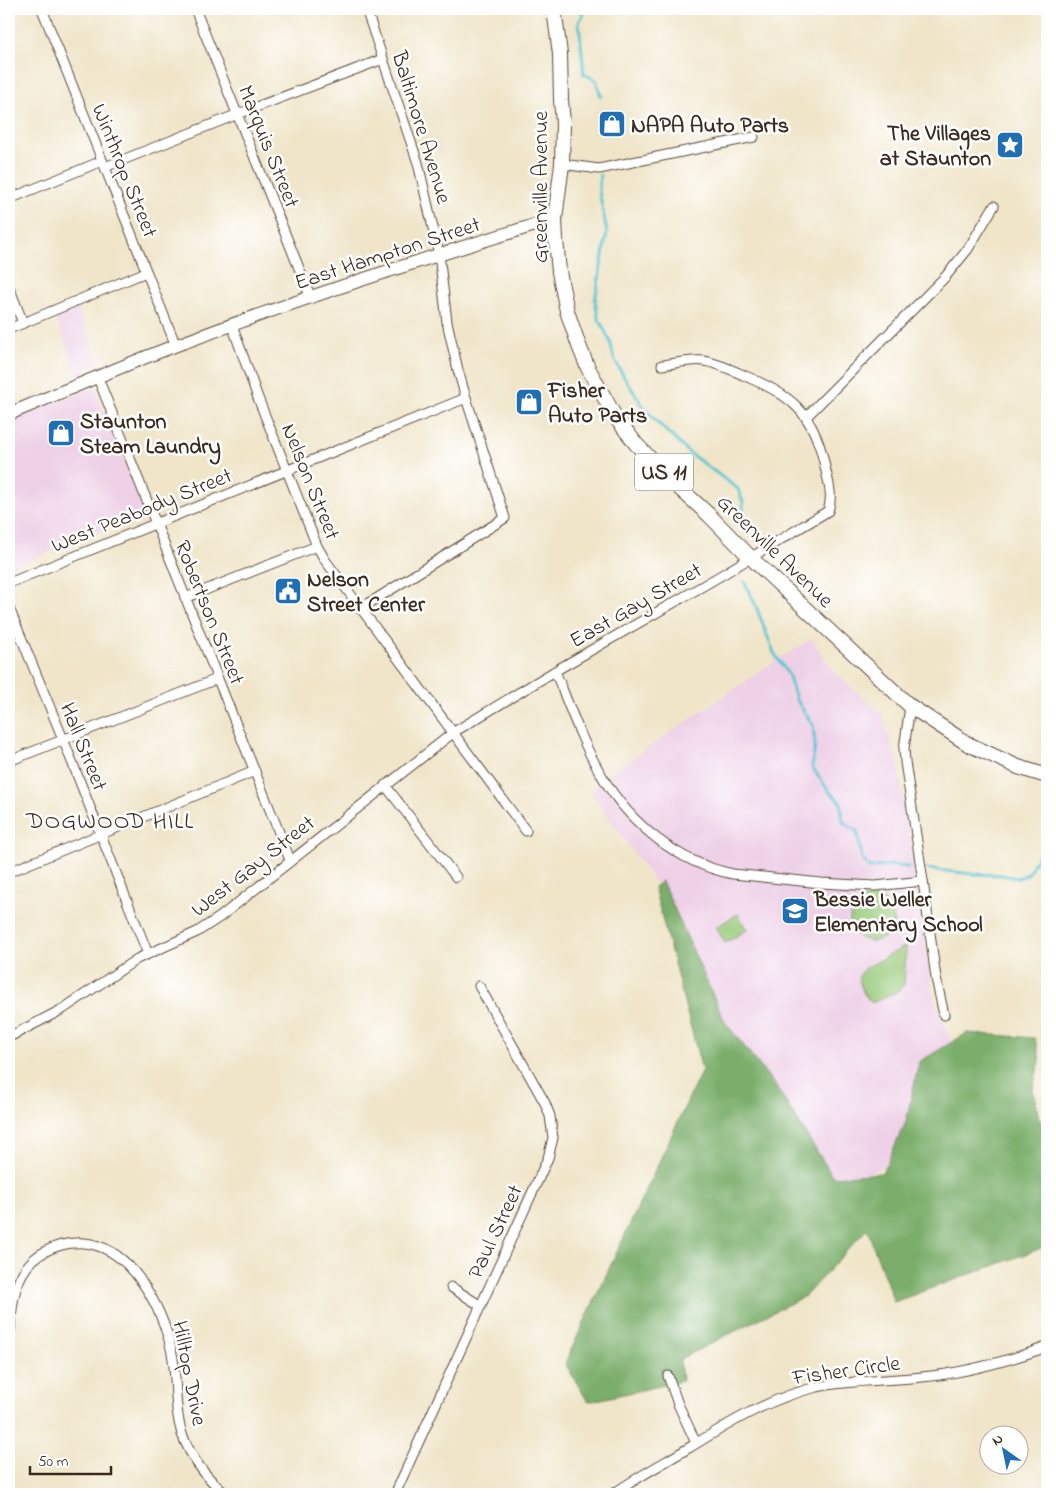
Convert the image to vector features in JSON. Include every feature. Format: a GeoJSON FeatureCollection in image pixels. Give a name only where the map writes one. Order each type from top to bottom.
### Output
{"type":"FeatureCollection","features":[{"type":"Feature","properties":{"kind":"main road","name":"Greenville Avenue"},"geometry":{"type":"LineString","coordinates":[[554,9],[560,54],[563,122],[562,164],[556,219],[559,272],[567,311],[579,346],[588,368],[614,415],[636,444],[676,486],[910,706],[968,744],[1018,767],[1047,776]]}},
{"type":"Feature","properties":{"kind":"street","name":"Winthrop Street"},"geometry":{"type":"LineString","coordinates":[[42,9],[176,346]]}},
{"type":"Feature","properties":{"kind":"street","name":"Marquis Street"},"geometry":{"type":"LineString","coordinates":[[195,9],[311,298]]}},
{"type":"Feature","properties":{"kind":"street","name":"Baltimore Avenue"},"geometry":{"type":"LineString","coordinates":[[360,609],[505,518],[466,398],[447,322],[439,254],[416,158],[366,9]]}},
{"type":"Feature","properties":{"kind":"street"},"geometry":{"type":"LineString","coordinates":[[9,199],[383,59]]}},
{"type":"Feature","properties":{"kind":"street"},"geometry":{"type":"LineString","coordinates":[[562,164],[599,169],[754,137]]}},
{"type":"Feature","properties":{"kind":"street"},"geometry":{"type":"LineString","coordinates":[[662,365],[703,360],[737,372],[778,392],[794,403],[806,417],[951,271],[968,249],[994,206]]}},
{"type":"Feature","properties":{"kind":"street","name":"East Hampton Street"},"geometry":{"type":"LineString","coordinates":[[9,414],[232,325],[439,254],[556,219]]}},
{"type":"Feature","properties":{"kind":"street"},"geometry":{"type":"LineString","coordinates":[[9,329],[146,272]]}},
{"type":"Feature","properties":{"kind":"street"},"geometry":{"type":"LineString","coordinates":[[9,287],[23,323]]}},
{"type":"Feature","properties":{"kind":"street","name":"Nelson Street"},"geometry":{"type":"LineString","coordinates":[[232,325],[258,398],[317,546],[325,560],[526,831]]}},
{"type":"Feature","properties":{"kind":"street","name":"Robertson Street"},"geometry":{"type":"LineString","coordinates":[[98,378],[290,860]]}},
{"type":"Feature","properties":{"kind":"street","name":"West Peabody Street"},"geometry":{"type":"LineString","coordinates":[[9,583],[466,398]]}},
{"type":"Feature","properties":{"kind":"street","name":"East Gay Street"},"geometry":{"type":"LineString","coordinates":[[454,732],[828,511],[831,499],[828,480],[815,431],[806,417]]}},
{"type":"Feature","properties":{"kind":"street"},"geometry":{"type":"LineString","coordinates":[[185,598],[317,546]]}},
{"type":"Feature","properties":{"kind":"street","name":"Hall Street"},"geometry":{"type":"LineString","coordinates":[[9,608],[148,954]]}},
{"type":"Feature","properties":{"kind":"street"},"geometry":{"type":"LineString","coordinates":[[554,672],[592,758],[607,786],[636,820],[678,852],[705,865],[734,874],[821,883],[876,886],[923,881]]}},
{"type":"Feature","properties":{"kind":"street"},"geometry":{"type":"LineString","coordinates":[[9,761],[217,678]]}},
{"type":"Feature","properties":{"kind":"street"},"geometry":{"type":"LineString","coordinates":[[910,706],[904,749],[936,978],[944,1015]]}},
{"type":"Feature","properties":{"kind":"street","name":"West Gay Street"},"geometry":{"type":"LineString","coordinates":[[9,1037],[63,1009],[148,954],[200,930],[220,917],[454,732]]}},
{"type":"Feature","properties":{"kind":"street"},"geometry":{"type":"LineString","coordinates":[[9,872],[255,771]]}},
{"type":"Feature","properties":{"kind":"street"},"geometry":{"type":"LineString","coordinates":[[385,785],[456,877]]}},
{"type":"Feature","properties":{"kind":"street","name":"Paul Street"},"geometry":{"type":"LineString","coordinates":[[395,1494],[548,1158],[554,1138],[550,1116],[545,1103],[479,986]]}},
{"type":"Feature","properties":{"kind":"street","name":"Hilltop Drive"},"geometry":{"type":"LineString","coordinates":[[9,1340],[15,1288],[23,1272],[33,1260],[52,1248],[72,1243],[92,1245],[110,1252],[137,1276],[157,1308],[167,1332],[173,1356],[177,1410],[183,1435],[190,1452],[202,1470],[226,1494]]}},
{"type":"Feature","properties":{"kind":"street"},"geometry":{"type":"LineString","coordinates":[[451,1287],[481,1306]]}},
{"type":"Feature","properties":{"kind":"street","name":"Fisher Circle"},"geometry":{"type":"LineString","coordinates":[[612,1494],[757,1408],[784,1397],[806,1390],[844,1383],[956,1373],[998,1363],[1047,1347]]}},
{"type":"Feature","properties":{"kind":"street"},"geometry":{"type":"LineString","coordinates":[[668,1376],[678,1404],[696,1443]]}},
{"type":"Feature","properties":{"kind":"shaded area","name":"Staunton Steam Laundry"},"geometry":{"type":"Polygon","coordinates":[[[78,308],[99,363],[86,368],[145,513],[9,568],[9,379],[23,415],[84,391],[55,317],[78,308]]]}},
{"type":"Feature","properties":{"kind":"shaded area","name":"Bessie Weller Elementary School"},"geometry":{"type":"Polygon","coordinates":[[[812,639],[832,670],[881,713],[897,758],[932,988],[936,1003],[983,1123],[823,1193],[718,1020],[684,941],[654,881],[591,792],[611,773],[780,658],[812,639]]]}},
{"type":"Feature","properties":{"kind":"green space"},"geometry":{"type":"Polygon","coordinates":[[[662,881],[725,1022],[775,1085],[833,1177],[882,1173],[906,1122],[919,1062],[967,1033],[1035,1038],[1040,1060],[1033,1088],[1039,1119],[1047,1128],[1047,1246],[894,1302],[867,1229],[805,1296],[680,1359],[682,1381],[588,1402],[565,1363],[702,1070],[654,887],[662,881]]]}},
{"type":"Feature","properties":{"kind":"green space"},"geometry":{"type":"Polygon","coordinates":[[[868,897],[876,897],[888,903],[894,919],[888,935],[876,941],[868,941],[856,935],[850,923],[850,915],[856,903],[868,897]]]}},
{"type":"Feature","properties":{"kind":"green space"},"geometry":{"type":"Polygon","coordinates":[[[738,914],[747,930],[725,943],[716,927],[738,914]]]}},
{"type":"Feature","properties":{"kind":"green space"},"geometry":{"type":"Polygon","coordinates":[[[906,946],[904,985],[896,992],[872,1003],[864,994],[858,978],[864,969],[906,946]]]}},
{"type":"Feature","properties":{"kind":"waterway"},"geometry":{"type":"LineString","coordinates":[[581,9],[583,15],[579,22],[584,74],[596,80],[601,96]]}},
{"type":"Feature","properties":{"kind":"waterway"},"geometry":{"type":"LineString","coordinates":[[600,175],[599,191],[607,232],[595,301],[598,317],[610,341],[614,359],[645,409],[659,424],[688,452],[738,489],[743,502],[744,518]]}},
{"type":"Feature","properties":{"kind":"waterway"},"geometry":{"type":"LineString","coordinates":[[744,582],[754,601],[774,653],[788,674],[796,699],[813,725],[815,745],[812,767],[829,791],[841,803],[843,822],[857,831],[862,858],[869,868],[892,865],[908,867]]}},
{"type":"Feature","properties":{"kind":"waterway"},"geometry":{"type":"LineString","coordinates":[[927,869],[1018,878],[1028,874],[1043,847],[1047,844]]}},
{"type":"Feature","properties":{"kind":"place","name":"NAPA Auto Parts"},"geometry":{"type":"Point","coordinates":[612,124]}},
{"type":"Feature","properties":{"kind":"place","name":"The Villages at Staunton"},"geometry":{"type":"Point","coordinates":[1010,145]}},
{"type":"Feature","properties":{"kind":"place","name":"Fisher Auto Parts"},"geometry":{"type":"Point","coordinates":[529,402]}},
{"type":"Feature","properties":{"kind":"place","name":"Staunton Steam Laundry"},"geometry":{"type":"Point","coordinates":[61,433]}},
{"type":"Feature","properties":{"kind":"place","name":"Nelson Street Center"},"geometry":{"type":"Point","coordinates":[288,591]}},
{"type":"Feature","properties":{"kind":"place","name":"Bessie Weller Elementary School"},"geometry":{"type":"Point","coordinates":[795,911]}},
{"type":"Feature","properties":{"kind":"district","name":"DOGWOOD HILL"},"geometry":{"type":"Point","coordinates":[110,820]}}]}
